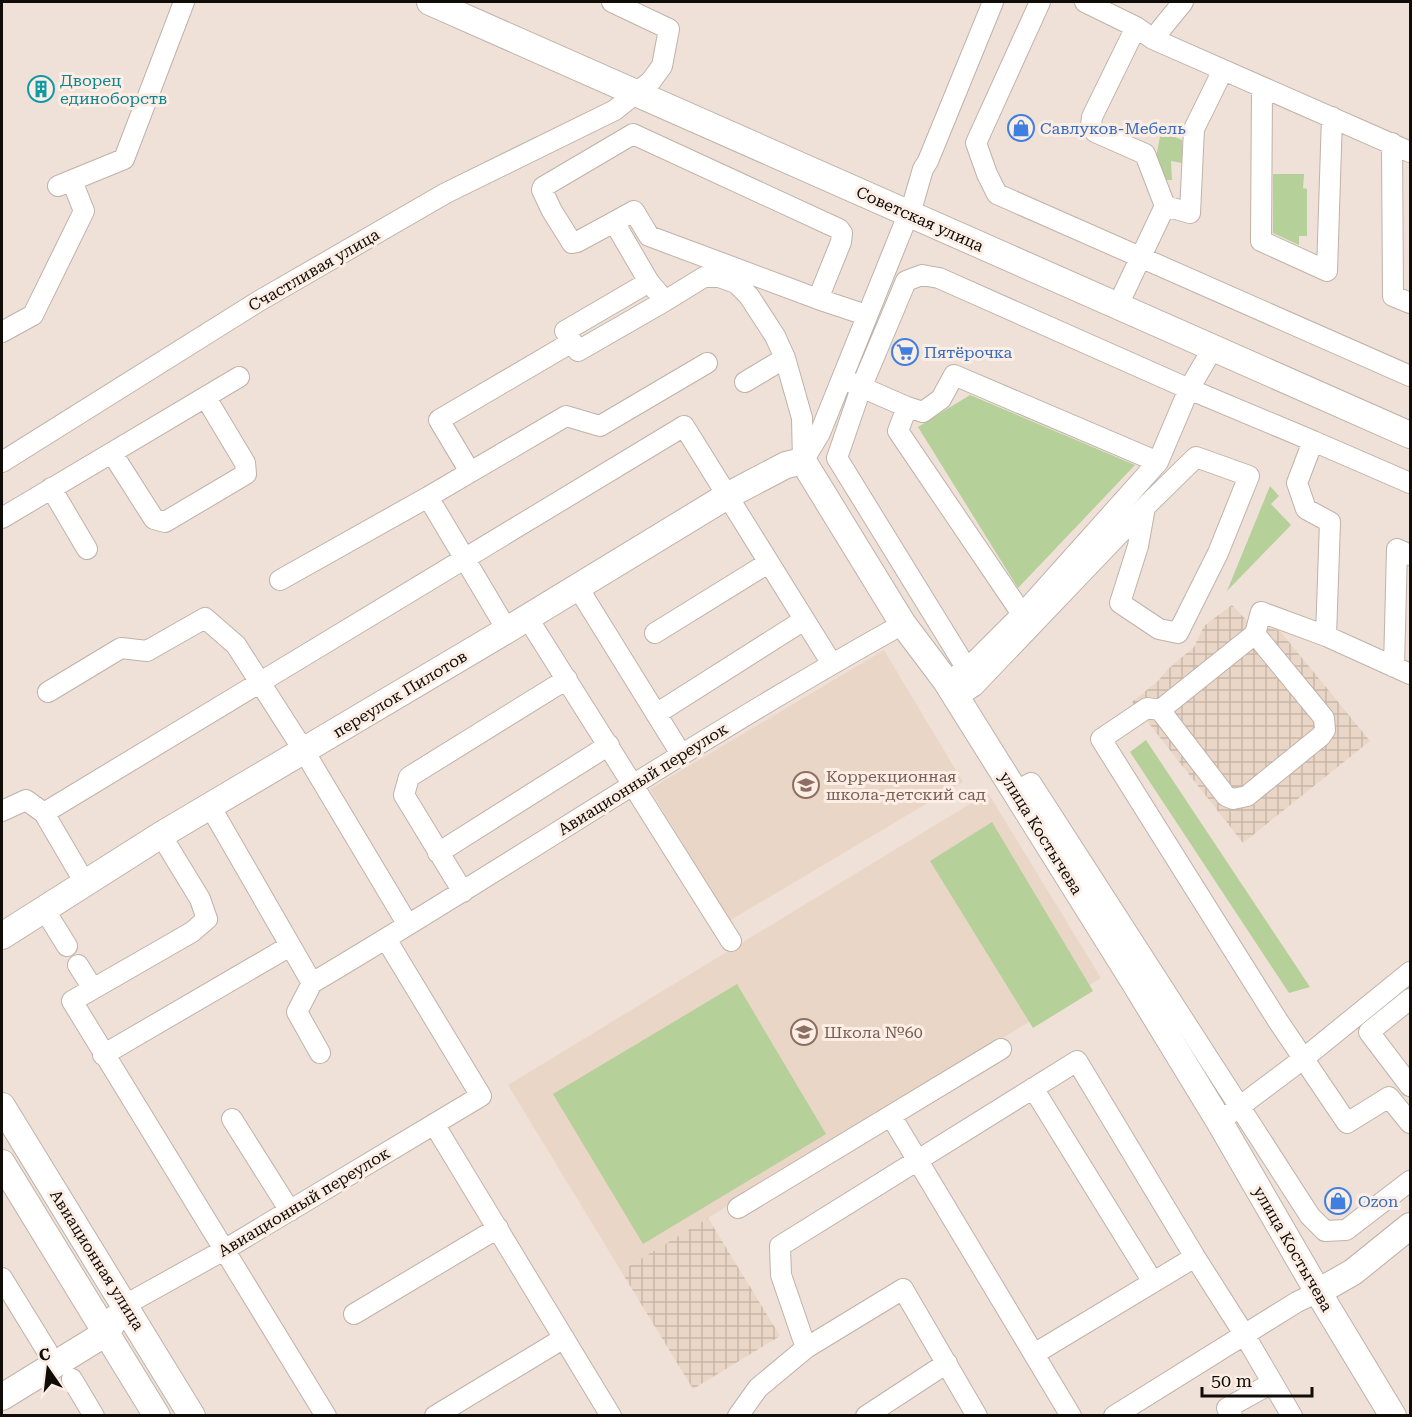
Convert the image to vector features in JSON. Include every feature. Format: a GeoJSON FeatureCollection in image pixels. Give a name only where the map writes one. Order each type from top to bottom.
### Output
{"type":"FeatureCollection","features":[{"type":"Feature","properties":{"kind":"main road","name":"Советская улица"},"geometry":{"type":"LineString","coordinates":[[430,2],[643,87]]}},
{"type":"Feature","properties":{"kind":"main road","name":"Советская улица"},"geometry":{"type":"LineString","coordinates":[[472,2],[643,87],[911,207],[1121,298],[1410,418]]}},
{"type":"Feature","properties":{"kind":"main road","name":"Советская улица"},"geometry":{"type":"LineString","coordinates":[[1121,298],[1213,348],[1410,435]]}},
{"type":"Feature","properties":{"kind":"main road","name":"переулок Пилотов"},"geometry":{"type":"LineString","coordinates":[[2,936],[160,835],[517,624],[727,496],[786,465],[803,461]]}},
{"type":"Feature","properties":{"kind":"main road","name":"улица Костычева"},"geometry":{"type":"LineString","coordinates":[[803,461],[903,624],[956,683],[1016,791],[1230,1114],[1318,1292],[1393,1416]]}},
{"type":"Feature","properties":{"kind":"main road","name":"Авиационная улица"},"geometry":{"type":"LineString","coordinates":[[2,1106],[192,1416]]}},
{"type":"Feature","properties":{"kind":"main road","name":"Авиационная улица"},"geometry":{"type":"LineString","coordinates":[[2,1163],[157,1416]]}},
{"type":"Feature","properties":{"kind":"main road"},"geometry":{"type":"LineString","coordinates":[[1318,1292],[1353,1272],[1410,1226]]}},
{"type":"Feature","properties":{"kind":"main road"},"geometry":{"type":"LineString","coordinates":[[2,1397],[102,1327],[125,1305]]}},
{"type":"Feature","properties":{"kind":"main road"},"geometry":{"type":"LineString","coordinates":[[2,1378],[47,1351],[102,1327]]}},
{"type":"Feature","properties":{"kind":"street"},"geometry":{"type":"LineString","coordinates":[[2,332],[33,315],[84,211],[65,184],[124,159],[184,2]]}},
{"type":"Feature","properties":{"kind":"street"},"geometry":{"type":"LineString","coordinates":[[612,2],[633,6],[669,29],[662,66],[643,87]]}},
{"type":"Feature","properties":{"kind":"street"},"geometry":{"type":"LineString","coordinates":[[803,461],[820,433],[911,207],[923,169],[993,2]]}},
{"type":"Feature","properties":{"kind":"street"},"geometry":{"type":"LineString","coordinates":[[1040,2],[976,143],[997,194],[1410,376]]}},
{"type":"Feature","properties":{"kind":"street"},"geometry":{"type":"LineString","coordinates":[[1085,2],[1136,27],[1153,39],[1410,152]]}},
{"type":"Feature","properties":{"kind":"street"},"geometry":{"type":"LineString","coordinates":[[1153,39],[1183,2]]}},
{"type":"Feature","properties":{"kind":"street"},"geometry":{"type":"LineString","coordinates":[[1121,298],[1165,206],[1145,154],[1095,132],[1091,125],[1092,117],[1136,27]]}},
{"type":"Feature","properties":{"kind":"street"},"geometry":{"type":"LineString","coordinates":[[1165,206],[1190,213],[1194,129],[1223,70]]}},
{"type":"Feature","properties":{"kind":"street","name":"Счастливая улица"},"geometry":{"type":"LineString","coordinates":[[2,462],[259,301],[446,193],[615,110],[643,87]]}},
{"type":"Feature","properties":{"kind":"street"},"geometry":{"type":"LineString","coordinates":[[1262,87],[1261,241],[1327,271],[1332,117]]}},
{"type":"Feature","properties":{"kind":"street"},"geometry":{"type":"LineString","coordinates":[[818,299],[841,242],[842,233],[839,229],[633,134],[543,187],[542,190],[562,230],[572,243],[634,211],[649,236],[818,299],[866,315]]}},
{"type":"Feature","properties":{"kind":"street"},"geometry":{"type":"LineString","coordinates":[[1392,143],[1393,296],[1410,303]]}},
{"type":"Feature","properties":{"kind":"street"},"geometry":{"type":"LineString","coordinates":[[614,222],[650,282],[665,301]]}},
{"type":"Feature","properties":{"kind":"street"},"geometry":{"type":"LineString","coordinates":[[956,683],[837,458],[861,388],[906,281],[922,275],[939,278],[1189,389],[1410,483]]}},
{"type":"Feature","properties":{"kind":"street"},"geometry":{"type":"LineString","coordinates":[[650,282],[565,330],[578,351],[704,277],[719,277],[735,283],[754,304],[775,336],[785,358],[802,418],[803,461]]}},
{"type":"Feature","properties":{"kind":"street"},"geometry":{"type":"LineString","coordinates":[[470,472],[439,420],[572,342]]}},
{"type":"Feature","properties":{"kind":"street"},"geometry":{"type":"LineString","coordinates":[[956,683],[1022,614],[1158,462],[1189,389],[1213,348]]}},
{"type":"Feature","properties":{"kind":"street"},"geometry":{"type":"LineString","coordinates":[[745,382],[785,358]]}},
{"type":"Feature","properties":{"kind":"street"},"geometry":{"type":"LineString","coordinates":[[280,580],[566,416],[600,426],[707,363]]}},
{"type":"Feature","properties":{"kind":"street"},"geometry":{"type":"LineString","coordinates":[[841,377],[861,388],[923,412],[941,399],[954,375],[1158,462]]}},
{"type":"Feature","properties":{"kind":"street"},"geometry":{"type":"LineString","coordinates":[[2,518],[239,377]]}},
{"type":"Feature","properties":{"kind":"street"},"geometry":{"type":"LineString","coordinates":[[112,453],[154,519],[165,522],[246,474],[245,462],[206,398]]}},
{"type":"Feature","properties":{"kind":"street"},"geometry":{"type":"LineString","coordinates":[[907,407],[898,431],[1022,614]]}},
{"type":"Feature","properties":{"kind":"street"},"geometry":{"type":"LineString","coordinates":[[44,813],[684,426],[832,664]]}},
{"type":"Feature","properties":{"kind":"street"},"geometry":{"type":"LineString","coordinates":[[1313,441],[1297,483],[1306,509],[1330,522],[1326,636]]}},
{"type":"Feature","properties":{"kind":"street"},"geometry":{"type":"LineString","coordinates":[[956,683],[982,678],[1146,507],[1196,457],[1249,476],[1218,553],[1178,633],[1159,629],[1120,603],[1138,546],[1146,507]]}},
{"type":"Feature","properties":{"kind":"street"},"geometry":{"type":"LineString","coordinates":[[51,488],[87,549]]}},
{"type":"Feature","properties":{"kind":"street"},"geometry":{"type":"LineString","coordinates":[[428,497],[465,559],[517,624],[567,680],[731,941]]}},
{"type":"Feature","properties":{"kind":"street"},"geometry":{"type":"LineString","coordinates":[[1160,711],[1255,633],[1261,612],[1326,636],[1402,670],[1397,549],[1410,555]]}},
{"type":"Feature","properties":{"kind":"street"},"geometry":{"type":"LineString","coordinates":[[655,633],[768,563]]}},
{"type":"Feature","properties":{"kind":"street"},"geometry":{"type":"LineString","coordinates":[[577,586],[681,754]]}},
{"type":"Feature","properties":{"kind":"street"},"geometry":{"type":"LineString","coordinates":[[48,692],[121,648],[147,651],[205,618],[236,645],[304,751],[408,925]]}},
{"type":"Feature","properties":{"kind":"street"},"geometry":{"type":"LineString","coordinates":[[656,714],[804,620]]}},
{"type":"Feature","properties":{"kind":"street","name":"Авиационный переулок"},"geometry":{"type":"LineString","coordinates":[[312,983],[463,892],[681,754],[903,624]]}},
{"type":"Feature","properties":{"kind":"street"},"geometry":{"type":"LineString","coordinates":[[1255,633],[1324,718],[1325,730],[1321,736],[1247,796],[1233,799],[1226,796],[1160,711],[1147,708],[1097,732],[1303,1059],[1347,1123],[1389,1097],[1410,1123]]}},
{"type":"Feature","properties":{"kind":"street"},"geometry":{"type":"LineString","coordinates":[[463,892],[404,795],[409,777],[567,680]]}},
{"type":"Feature","properties":{"kind":"street"},"geometry":{"type":"LineString","coordinates":[[438,853],[609,745]]}},
{"type":"Feature","properties":{"kind":"street"},"geometry":{"type":"LineString","coordinates":[[2,811],[26,800],[44,813],[85,884]]}},
{"type":"Feature","properties":{"kind":"street"},"geometry":{"type":"LineString","coordinates":[[210,806],[312,983],[297,1012],[320,1053]]}},
{"type":"Feature","properties":{"kind":"street"},"geometry":{"type":"LineString","coordinates":[[160,835],[200,898],[207,919],[192,932],[72,1001],[326,1416]]}},
{"type":"Feature","properties":{"kind":"street"},"geometry":{"type":"LineString","coordinates":[[44,909],[67,946]]}},
{"type":"Feature","properties":{"kind":"street","name":"Авиационный переулок"},"geometry":{"type":"LineString","coordinates":[[125,1305],[224,1250],[482,1096],[386,939]]}},
{"type":"Feature","properties":{"kind":"street"},"geometry":{"type":"LineString","coordinates":[[104,1055],[290,946]]}},
{"type":"Feature","properties":{"kind":"street"},"geometry":{"type":"LineString","coordinates":[[78,965],[93,988]]}},
{"type":"Feature","properties":{"kind":"street"},"geometry":{"type":"LineString","coordinates":[[1410,972],[1303,1059],[1230,1114],[1310,1216],[1325,1231],[1346,1230],[1410,1181]]}},
{"type":"Feature","properties":{"kind":"street"},"geometry":{"type":"LineString","coordinates":[[1410,999],[1369,1032],[1410,1086]]}},
{"type":"Feature","properties":{"kind":"street"},"geometry":{"type":"LineString","coordinates":[[738,1208],[1001,1049]]}},
{"type":"Feature","properties":{"kind":"street"},"geometry":{"type":"LineString","coordinates":[[806,1348],[781,1275],[780,1246],[1077,1061],[1292,1416]]}},
{"type":"Feature","properties":{"kind":"street"},"geometry":{"type":"LineString","coordinates":[[1033,1088],[1153,1282]]}},
{"type":"Feature","properties":{"kind":"street"},"geometry":{"type":"LineString","coordinates":[[891,1116],[1071,1416]]}},
{"type":"Feature","properties":{"kind":"street"},"geometry":{"type":"LineString","coordinates":[[232,1119],[290,1211]]}},
{"type":"Feature","properties":{"kind":"street"},"geometry":{"type":"LineString","coordinates":[[434,1124],[611,1416]]}},
{"type":"Feature","properties":{"kind":"street"},"geometry":{"type":"LineString","coordinates":[[354,1314],[498,1228]]}},
{"type":"Feature","properties":{"kind":"street"},"geometry":{"type":"LineString","coordinates":[[1034,1354],[1195,1257]]}},
{"type":"Feature","properties":{"kind":"street"},"geometry":{"type":"LineString","coordinates":[[2,1278],[47,1351]]}},
{"type":"Feature","properties":{"kind":"street"},"geometry":{"type":"LineString","coordinates":[[738,1416],[758,1388],[806,1348],[903,1289],[977,1416]]}},
{"type":"Feature","properties":{"kind":"street"},"geometry":{"type":"LineString","coordinates":[[1116,1415],[1244,1334],[1318,1292]]}},
{"type":"Feature","properties":{"kind":"street"},"geometry":{"type":"LineString","coordinates":[[435,1416],[564,1338]]}},
{"type":"Feature","properties":{"kind":"street"},"geometry":{"type":"LineString","coordinates":[[866,1416],[947,1363]]}},
{"type":"Feature","properties":{"kind":"street"},"geometry":{"type":"LineString","coordinates":[[72,1379],[94,1416]]}},
{"type":"Feature","properties":{"kind":"street"},"geometry":{"type":"LineString","coordinates":[[1232,1416],[1227,1408],[1272,1383]]}},
{"type":"Feature","properties":{"kind":"shaded area"},"geometry":{"type":"Polygon","coordinates":[[[1232,605],[1247,621],[1280,631],[1370,741],[1243,843],[1132,702],[1194,647],[1204,626],[1232,605]]]}},
{"type":"Feature","properties":{"kind":"shaded area","name":"Коррекционная школа-детский сад"},"geometry":{"type":"Polygon","coordinates":[[[884,650],[963,782],[729,921],[650,789],[884,650]]]}},
{"type":"Feature","properties":{"kind":"shaded area","name":"Школа №60"},"geometry":{"type":"Polygon","coordinates":[[[988,793],[1101,978],[621,1271],[508,1085],[988,793]]]}},
{"type":"Feature","properties":{"kind":"shaded area"},"geometry":{"type":"Polygon","coordinates":[[[708,1218],[780,1336],[693,1389],[621,1271],[708,1218]]]}},
{"type":"Feature","properties":{"kind":"green space"},"geometry":{"type":"Polygon","coordinates":[[[1161,131],[1182,140],[1182,163],[1171,161],[1172,180],[1165,180],[1156,158],[1161,131]]]}},
{"type":"Feature","properties":{"kind":"green space"},"geometry":{"type":"Polygon","coordinates":[[[1273,174],[1304,174],[1303,188],[1307,189],[1307,236],[1299,236],[1299,245],[1273,233],[1273,174]]]}},
{"type":"Feature","properties":{"kind":"green space"},"geometry":{"type":"Polygon","coordinates":[[[970,395],[1135,465],[1018,588],[918,427],[970,395]]]}},
{"type":"Feature","properties":{"kind":"green space"},"geometry":{"type":"Polygon","coordinates":[[[1270,486],[1279,496],[1271,504],[1291,525],[1227,591],[1270,486]]]}},
{"type":"Feature","properties":{"kind":"green space"},"geometry":{"type":"Polygon","coordinates":[[[1146,740],[1310,987],[1289,993],[1130,752],[1146,740]]]}},
{"type":"Feature","properties":{"kind":"green space"},"geometry":{"type":"Polygon","coordinates":[[[992,822],[1093,991],[1033,1028],[930,861],[992,822]]]}},
{"type":"Feature","properties":{"kind":"green space"},"geometry":{"type":"Polygon","coordinates":[[[737,984],[826,1134],[643,1244],[553,1094],[737,984]]]}},
{"type":"Feature","properties":{"kind":"place","name":"Дворец единоборств"},"geometry":{"type":"Point","coordinates":[41,89]}},
{"type":"Feature","properties":{"kind":"place","name":"Савлуков-Мебель"},"geometry":{"type":"Point","coordinates":[1021,128]}},
{"type":"Feature","properties":{"kind":"place","name":"Пятёрочка"},"geometry":{"type":"Point","coordinates":[905,352]}},
{"type":"Feature","properties":{"kind":"place","name":"Коррекционная школа-детский сад"},"geometry":{"type":"Point","coordinates":[806,785]}},
{"type":"Feature","properties":{"kind":"place","name":"Школа №60"},"geometry":{"type":"Point","coordinates":[804,1032]}},
{"type":"Feature","properties":{"kind":"place","name":"Ozon"},"geometry":{"type":"Point","coordinates":[1338,1201]}}]}
